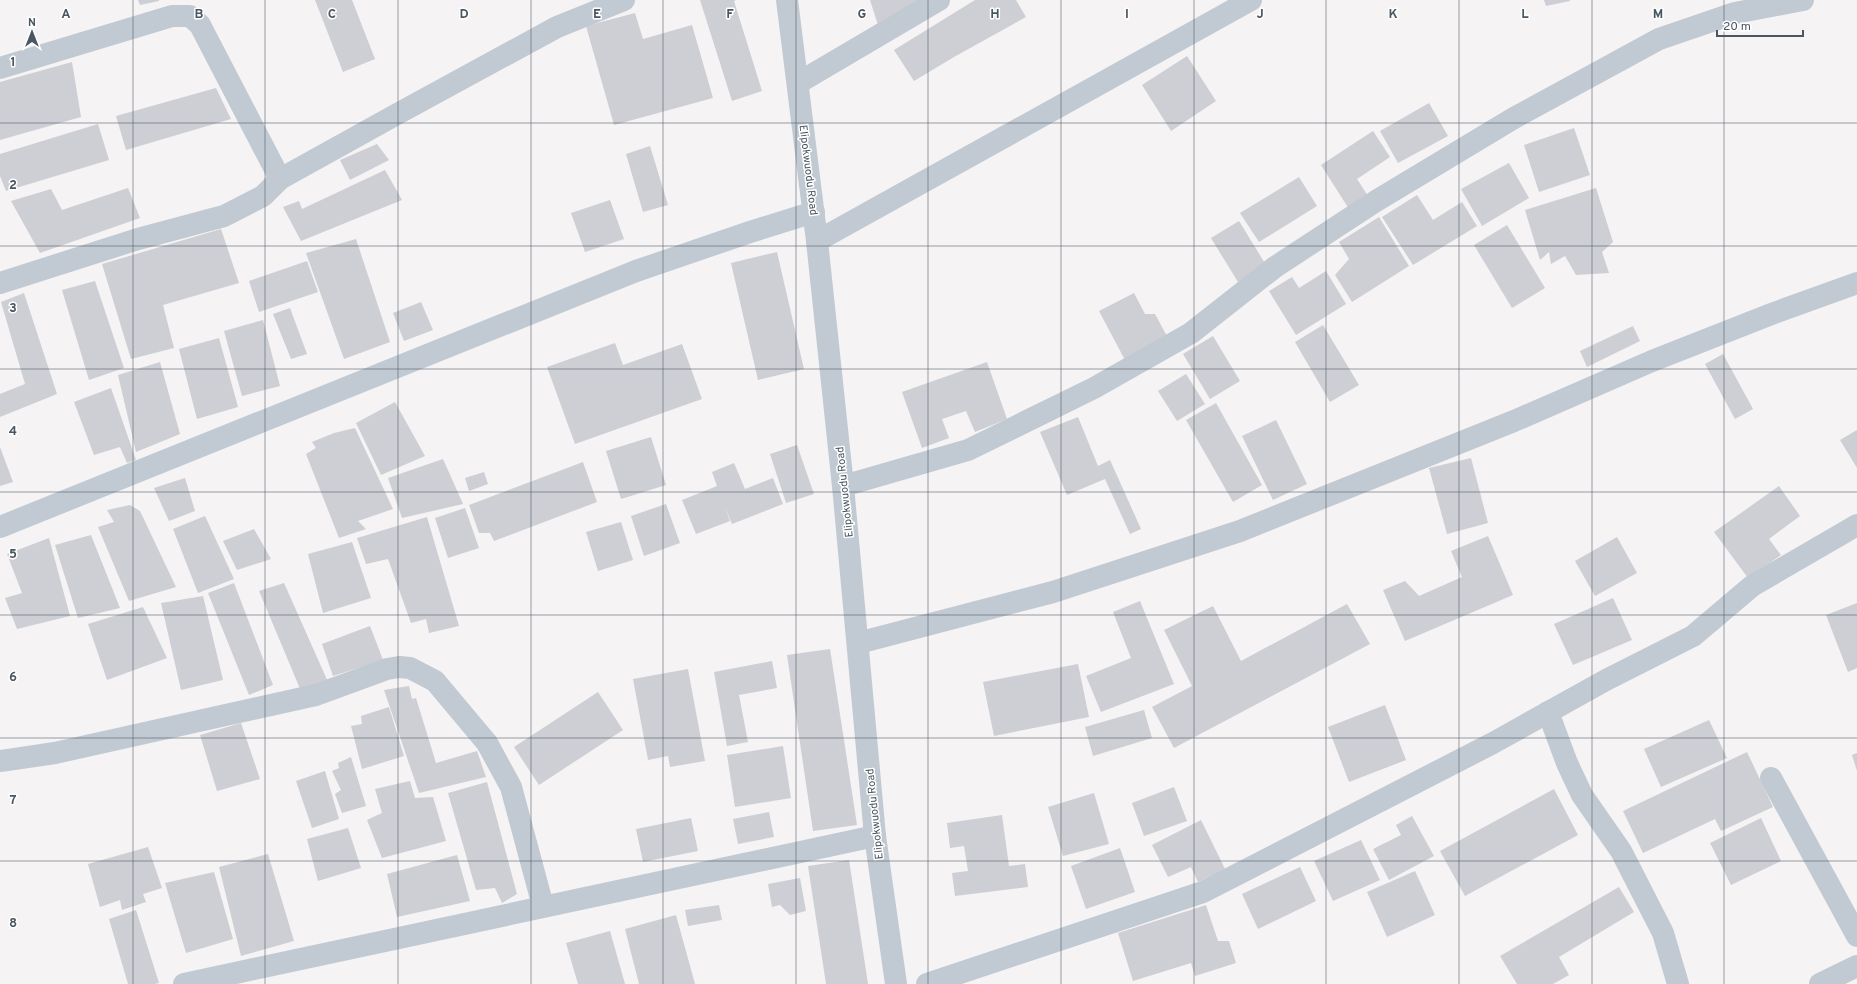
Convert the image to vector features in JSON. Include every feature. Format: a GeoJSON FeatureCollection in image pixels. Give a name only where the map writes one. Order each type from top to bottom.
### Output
{"type":"FeatureCollection","features":[{"type":"Feature","properties":{"kind":"street"},"geometry":{"type":"LineString","coordinates":[[0,283],[138,239],[224,216],[264,196],[280,179],[558,27],[624,0]]}},
{"type":"Feature","properties":{"kind":"street","name":"Elipokwuodu Road"},"geometry":{"type":"LineString","coordinates":[[787,0],[814,212],[843,486],[875,836],[896,984]]}},
{"type":"Feature","properties":{"kind":"street"},"geometry":{"type":"LineString","coordinates":[[798,83],[939,0]]}},
{"type":"Feature","properties":{"kind":"street"},"geometry":{"type":"LineString","coordinates":[[817,241],[1251,0]]}},
{"type":"Feature","properties":{"kind":"street"},"geometry":{"type":"LineString","coordinates":[[843,486],[968,450],[1094,388],[1191,333],[1275,267],[1376,201],[1514,118],[1659,39],[1735,13],[1804,0]]}},
{"type":"Feature","properties":{"kind":"street"},"geometry":{"type":"LineString","coordinates":[[0,68],[157,20],[172,16],[190,16],[200,26],[280,179]]}},
{"type":"Feature","properties":{"kind":"street"},"geometry":{"type":"LineString","coordinates":[[0,527],[636,271],[814,212]]}},
{"type":"Feature","properties":{"kind":"street"},"geometry":{"type":"LineString","coordinates":[[858,643],[1053,592],[1240,531],[1514,420],[1659,358],[1774,313],[1857,283]]}},
{"type":"Feature","properties":{"kind":"street"},"geometry":{"type":"LineString","coordinates":[[927,984],[1202,892],[1493,743],[1548,712],[1693,636],[1752,586],[1857,525]]}},
{"type":"Feature","properties":{"kind":"street"},"geometry":{"type":"LineString","coordinates":[[0,761],[55,754],[316,695],[387,669],[399,667],[410,668],[435,681],[487,743],[511,787],[543,906]]}},
{"type":"Feature","properties":{"kind":"street"},"geometry":{"type":"LineString","coordinates":[[1548,712],[1567,762],[1582,795],[1621,851],[1662,933],[1678,984]]}},
{"type":"Feature","properties":{"kind":"street"},"geometry":{"type":"LineString","coordinates":[[1770,778],[1857,936]]}},
{"type":"Feature","properties":{"kind":"street"},"geometry":{"type":"LineString","coordinates":[[184,984],[875,836]]}},
{"type":"Feature","properties":{"kind":"street"},"geometry":{"type":"LineString","coordinates":[[1820,984],[1857,966]]}},
{"type":"Feature","properties":{"kind":"building"},"geometry":{"type":"Polygon","coordinates":[[[138,0],[159,0],[159,1],[140,5],[138,0]]]}},
{"type":"Feature","properties":{"kind":"building"},"geometry":{"type":"Polygon","coordinates":[[[315,0],[352,0],[375,59],[343,72],[315,0]]]}},
{"type":"Feature","properties":{"kind":"building"},"geometry":{"type":"Polygon","coordinates":[[[700,0],[736,0],[734,1],[762,91],[732,101],[700,0]]]}},
{"type":"Feature","properties":{"kind":"building"},"geometry":{"type":"Polygon","coordinates":[[[870,0],[924,0],[878,25],[870,0]]]}},
{"type":"Feature","properties":{"kind":"building"},"geometry":{"type":"Polygon","coordinates":[[[975,0],[1016,0],[1026,17],[914,81],[894,50],[975,0]]]}},
{"type":"Feature","properties":{"kind":"building"},"geometry":{"type":"Polygon","coordinates":[[[1544,0],[1570,0],[1570,1],[1546,6],[1544,0]]]}},
{"type":"Feature","properties":{"kind":"building"},"geometry":{"type":"Polygon","coordinates":[[[635,13],[643,39],[692,25],[713,98],[614,125],[586,26],[635,13]]]}},
{"type":"Feature","properties":{"kind":"building"},"geometry":{"type":"Polygon","coordinates":[[[1187,56],[1216,101],[1171,131],[1142,85],[1187,56]]]}},
{"type":"Feature","properties":{"kind":"building"},"geometry":{"type":"Polygon","coordinates":[[[72,62],[81,117],[0,140],[0,82],[72,62]]]}},
{"type":"Feature","properties":{"kind":"building"},"geometry":{"type":"Polygon","coordinates":[[[216,88],[231,119],[126,150],[116,116],[216,88]]]}},
{"type":"Feature","properties":{"kind":"building"},"geometry":{"type":"Polygon","coordinates":[[[1429,103],[1448,136],[1398,163],[1380,131],[1429,103]]]}},
{"type":"Feature","properties":{"kind":"building"},"geometry":{"type":"Polygon","coordinates":[[[98,124],[109,160],[6,191],[0,176],[0,154],[98,124]]]}},
{"type":"Feature","properties":{"kind":"building"},"geometry":{"type":"Polygon","coordinates":[[[1574,128],[1590,175],[1539,192],[1524,145],[1574,128]]]}},
{"type":"Feature","properties":{"kind":"building"},"geometry":{"type":"Polygon","coordinates":[[[1373,131],[1390,157],[1357,179],[1368,196],[1349,209],[1321,165],[1373,131]]]}},
{"type":"Feature","properties":{"kind":"building"},"geometry":{"type":"Polygon","coordinates":[[[377,144],[389,160],[350,180],[340,160],[377,144]]]}},
{"type":"Feature","properties":{"kind":"building"},"geometry":{"type":"Polygon","coordinates":[[[650,146],[668,205],[643,212],[626,154],[650,146]]]}},
{"type":"Feature","properties":{"kind":"building"},"geometry":{"type":"Polygon","coordinates":[[[1509,163],[1529,198],[1482,226],[1461,189],[1509,163]]]}},
{"type":"Feature","properties":{"kind":"building"},"geometry":{"type":"Polygon","coordinates":[[[385,170],[402,200],[301,241],[283,207],[299,201],[302,209],[385,170]]]}},
{"type":"Feature","properties":{"kind":"building"},"geometry":{"type":"Polygon","coordinates":[[[1299,177],[1317,206],[1259,242],[1240,213],[1299,177]]]}},
{"type":"Feature","properties":{"kind":"building"},"geometry":{"type":"Polygon","coordinates":[[[128,188],[140,218],[40,253],[11,201],[51,189],[62,210],[128,188]]]}},
{"type":"Feature","properties":{"kind":"building"},"geometry":{"type":"Polygon","coordinates":[[[1596,188],[1613,242],[1602,252],[1609,273],[1576,275],[1565,256],[1551,264],[1549,252],[1540,260],[1525,210],[1596,188]]]}},
{"type":"Feature","properties":{"kind":"building"},"geometry":{"type":"Polygon","coordinates":[[[1417,195],[1433,220],[1462,202],[1477,226],[1413,265],[1382,217],[1417,195]]]}},
{"type":"Feature","properties":{"kind":"building"},"geometry":{"type":"Polygon","coordinates":[[[610,200],[624,239],[585,252],[571,213],[610,200]]]}},
{"type":"Feature","properties":{"kind":"building"},"geometry":{"type":"Polygon","coordinates":[[[1379,217],[1409,266],[1352,302],[1335,275],[1349,259],[1339,242],[1379,217]]]}},
{"type":"Feature","properties":{"kind":"building"},"geometry":{"type":"Polygon","coordinates":[[[1239,221],[1266,265],[1238,282],[1211,238],[1239,221]]]}},
{"type":"Feature","properties":{"kind":"building"},"geometry":{"type":"Polygon","coordinates":[[[1507,225],[1545,288],[1512,308],[1474,245],[1507,225]]]}},
{"type":"Feature","properties":{"kind":"building"},"geometry":{"type":"Polygon","coordinates":[[[221,229],[239,283],[163,305],[174,348],[131,359],[102,264],[221,229]]]}},
{"type":"Feature","properties":{"kind":"building"},"geometry":{"type":"Polygon","coordinates":[[[356,239],[390,342],[344,359],[306,253],[356,239]]]}},
{"type":"Feature","properties":{"kind":"building"},"geometry":{"type":"Polygon","coordinates":[[[777,252],[804,369],[758,380],[731,263],[777,252]]]}},
{"type":"Feature","properties":{"kind":"building"},"geometry":{"type":"Polygon","coordinates":[[[307,261],[318,292],[259,312],[249,281],[307,261]]]}},
{"type":"Feature","properties":{"kind":"building"},"geometry":{"type":"Polygon","coordinates":[[[1326,271],[1346,304],[1296,335],[1269,291],[1292,277],[1299,288],[1326,271]]]}},
{"type":"Feature","properties":{"kind":"building"},"geometry":{"type":"Polygon","coordinates":[[[95,281],[124,368],[89,380],[62,290],[95,281]]]}},
{"type":"Feature","properties":{"kind":"building"},"geometry":{"type":"Polygon","coordinates":[[[24,293],[57,394],[0,417],[0,394],[25,384],[1,302],[24,293]]]}},
{"type":"Feature","properties":{"kind":"building"},"geometry":{"type":"Polygon","coordinates":[[[1134,293],[1145,314],[1155,314],[1169,340],[1126,362],[1099,311],[1134,293]]]}},
{"type":"Feature","properties":{"kind":"building"},"geometry":{"type":"Polygon","coordinates":[[[421,302],[433,330],[404,341],[393,313],[421,302]]]}},
{"type":"Feature","properties":{"kind":"building"},"geometry":{"type":"Polygon","coordinates":[[[290,308],[307,354],[291,359],[273,314],[290,308]]]}},
{"type":"Feature","properties":{"kind":"building"},"geometry":{"type":"Polygon","coordinates":[[[263,320],[280,386],[242,396],[224,331],[263,320]]]}},
{"type":"Feature","properties":{"kind":"building"},"geometry":{"type":"Polygon","coordinates":[[[1323,325],[1359,385],[1330,402],[1295,342],[1323,325]]]}},
{"type":"Feature","properties":{"kind":"building"},"geometry":{"type":"Polygon","coordinates":[[[1633,326],[1640,341],[1587,367],[1580,351],[1633,326]]]}},
{"type":"Feature","properties":{"kind":"building"},"geometry":{"type":"Polygon","coordinates":[[[1213,336],[1240,381],[1210,399],[1183,354],[1213,336]]]}},
{"type":"Feature","properties":{"kind":"building"},"geometry":{"type":"Polygon","coordinates":[[[219,338],[238,407],[197,419],[179,349],[219,338]]]}},
{"type":"Feature","properties":{"kind":"building"},"geometry":{"type":"Polygon","coordinates":[[[615,343],[623,365],[682,344],[702,399],[575,444],[547,367],[615,343]]]}},
{"type":"Feature","properties":{"kind":"building"},"geometry":{"type":"Polygon","coordinates":[[[1723,354],[1753,409],[1735,419],[1705,364],[1723,354]]]}},
{"type":"Feature","properties":{"kind":"building"},"geometry":{"type":"Polygon","coordinates":[[[160,362],[180,434],[136,452],[118,375],[160,362]]]}},
{"type":"Feature","properties":{"kind":"building"},"geometry":{"type":"Polygon","coordinates":[[[987,362],[1007,419],[975,432],[966,411],[942,419],[949,438],[922,448],[902,392],[987,362]]]}},
{"type":"Feature","properties":{"kind":"building"},"geometry":{"type":"Polygon","coordinates":[[[1186,374],[1205,404],[1177,421],[1158,391],[1186,374]]]}},
{"type":"Feature","properties":{"kind":"building"},"geometry":{"type":"Polygon","coordinates":[[[111,388],[136,460],[127,463],[120,447],[94,455],[74,402],[111,388]]]}},
{"type":"Feature","properties":{"kind":"building"},"geometry":{"type":"Polygon","coordinates":[[[395,402],[425,456],[381,475],[356,423],[395,402]]]}},
{"type":"Feature","properties":{"kind":"building"},"geometry":{"type":"Polygon","coordinates":[[[1216,403],[1262,485],[1233,502],[1186,420],[1216,403]]]}},
{"type":"Feature","properties":{"kind":"building"},"geometry":{"type":"Polygon","coordinates":[[[1078,417],[1098,466],[1110,460],[1141,529],[1130,534],[1105,479],[1067,495],[1040,432],[1078,417]]]}},
{"type":"Feature","properties":{"kind":"building"},"geometry":{"type":"Polygon","coordinates":[[[1276,420],[1307,484],[1273,500],[1242,436],[1276,420]]]}},
{"type":"Feature","properties":{"kind":"building"},"geometry":{"type":"Polygon","coordinates":[[[355,428],[393,509],[358,521],[366,529],[339,538],[306,454],[316,448],[312,442],[334,433],[355,428]]]}},
{"type":"Feature","properties":{"kind":"building"},"geometry":{"type":"Polygon","coordinates":[[[1857,430],[1857,468],[1840,440],[1857,430]]]}},
{"type":"Feature","properties":{"kind":"building"},"geometry":{"type":"Polygon","coordinates":[[[651,437],[666,485],[621,499],[606,451],[651,437]]]}},
{"type":"Feature","properties":{"kind":"building"},"geometry":{"type":"Polygon","coordinates":[[[797,445],[814,494],[786,503],[770,454],[797,445]]]}},
{"type":"Feature","properties":{"kind":"building"},"geometry":{"type":"Polygon","coordinates":[[[0,447],[13,482],[0,486],[0,447]]]}},
{"type":"Feature","properties":{"kind":"building"},"geometry":{"type":"Polygon","coordinates":[[[1471,458],[1488,523],[1447,534],[1429,468],[1471,458]]]}},
{"type":"Feature","properties":{"kind":"building"},"geometry":{"type":"Polygon","coordinates":[[[443,459],[463,504],[402,518],[388,478],[443,459]]]}},
{"type":"Feature","properties":{"kind":"building"},"geometry":{"type":"Polygon","coordinates":[[[583,462],[597,502],[494,541],[490,533],[479,533],[469,505],[583,462]]]}},
{"type":"Feature","properties":{"kind":"building"},"geometry":{"type":"Polygon","coordinates":[[[734,463],[745,489],[773,478],[783,504],[732,524],[725,507],[730,521],[696,534],[682,500],[717,486],[712,472],[734,463]]]}},
{"type":"Feature","properties":{"kind":"building"},"geometry":{"type":"Polygon","coordinates":[[[484,472],[488,484],[469,491],[465,478],[484,472]]]}},
{"type":"Feature","properties":{"kind":"building"},"geometry":{"type":"Polygon","coordinates":[[[185,478],[195,511],[169,521],[154,488],[185,478]]]}},
{"type":"Feature","properties":{"kind":"building"},"geometry":{"type":"Polygon","coordinates":[[[1779,486],[1800,516],[1769,539],[1781,555],[1748,578],[1714,532],[1779,486]]]}},
{"type":"Feature","properties":{"kind":"building"},"geometry":{"type":"Polygon","coordinates":[[[666,504],[680,543],[644,556],[631,516],[666,504]]]}},
{"type":"Feature","properties":{"kind":"building"},"geometry":{"type":"Polygon","coordinates":[[[130,505],[140,511],[176,587],[129,601],[98,527],[114,522],[107,510],[130,505]]]}},
{"type":"Feature","properties":{"kind":"building"},"geometry":{"type":"Polygon","coordinates":[[[465,508],[479,548],[448,558],[435,518],[465,508]]]}},
{"type":"Feature","properties":{"kind":"building"},"geometry":{"type":"Polygon","coordinates":[[[205,516],[234,579],[198,593],[173,529],[205,516]]]}},
{"type":"Feature","properties":{"kind":"building"},"geometry":{"type":"Polygon","coordinates":[[[427,517],[459,626],[429,633],[426,619],[411,623],[388,559],[366,564],[357,538],[427,517]]]}},
{"type":"Feature","properties":{"kind":"building"},"geometry":{"type":"Polygon","coordinates":[[[621,522],[633,560],[598,571],[586,532],[621,522]]]}},
{"type":"Feature","properties":{"kind":"building"},"geometry":{"type":"Polygon","coordinates":[[[254,529],[271,559],[237,570],[223,541],[254,529]]]}},
{"type":"Feature","properties":{"kind":"building"},"geometry":{"type":"Polygon","coordinates":[[[91,535],[120,608],[78,618],[55,545],[91,535]]]}},
{"type":"Feature","properties":{"kind":"building"},"geometry":{"type":"Polygon","coordinates":[[[1488,536],[1513,595],[1405,641],[1383,590],[1405,581],[1419,596],[1462,577],[1451,551],[1488,536]]]}},
{"type":"Feature","properties":{"kind":"building"},"geometry":{"type":"Polygon","coordinates":[[[1617,537],[1637,573],[1595,596],[1575,561],[1617,537]]]}},
{"type":"Feature","properties":{"kind":"building"},"geometry":{"type":"Polygon","coordinates":[[[49,538],[70,616],[17,629],[5,598],[22,593],[7,554],[49,538]]]}},
{"type":"Feature","properties":{"kind":"building"},"geometry":{"type":"Polygon","coordinates":[[[352,542],[371,598],[323,613],[308,554],[352,542]]]}},
{"type":"Feature","properties":{"kind":"building"},"geometry":{"type":"Polygon","coordinates":[[[234,583],[273,685],[249,695],[208,593],[234,583]]]}},
{"type":"Feature","properties":{"kind":"building"},"geometry":{"type":"Polygon","coordinates":[[[284,583],[328,682],[301,691],[259,591],[284,583]]]}},
{"type":"Feature","properties":{"kind":"building"},"geometry":{"type":"Polygon","coordinates":[[[203,596],[223,680],[181,690],[161,603],[203,596]]]}},
{"type":"Feature","properties":{"kind":"building"},"geometry":{"type":"Polygon","coordinates":[[[1613,598],[1632,640],[1573,665],[1554,624],[1613,598]]]}},
{"type":"Feature","properties":{"kind":"building"},"geometry":{"type":"Polygon","coordinates":[[[1140,601],[1174,684],[1101,712],[1086,676],[1131,658],[1113,612],[1140,601]]]}},
{"type":"Feature","properties":{"kind":"building"},"geometry":{"type":"Polygon","coordinates":[[[1857,603],[1857,668],[1848,672],[1826,615],[1857,603]]]}},
{"type":"Feature","properties":{"kind":"building"},"geometry":{"type":"Polygon","coordinates":[[[1347,604],[1370,644],[1174,748],[1152,707],[1192,686],[1164,630],[1213,606],[1241,661],[1347,604]]]}},
{"type":"Feature","properties":{"kind":"building"},"geometry":{"type":"Polygon","coordinates":[[[143,607],[167,658],[107,680],[88,624],[143,607]]]}},
{"type":"Feature","properties":{"kind":"building"},"geometry":{"type":"Polygon","coordinates":[[[370,626],[383,660],[333,676],[322,644],[370,626]]]}},
{"type":"Feature","properties":{"kind":"building"},"geometry":{"type":"Polygon","coordinates":[[[830,649],[857,825],[813,831],[787,655],[830,649]]]}},
{"type":"Feature","properties":{"kind":"building"},"geometry":{"type":"Polygon","coordinates":[[[772,661],[777,688],[739,695],[748,742],[727,746],[714,672],[772,661]]]}},
{"type":"Feature","properties":{"kind":"building"},"geometry":{"type":"Polygon","coordinates":[[[1078,664],[1089,717],[994,736],[983,682],[1078,664]]]}},
{"type":"Feature","properties":{"kind":"building"},"geometry":{"type":"Polygon","coordinates":[[[688,669],[705,761],[670,767],[668,756],[648,760],[633,679],[688,669]]]}},
{"type":"Feature","properties":{"kind":"building"},"geometry":{"type":"Polygon","coordinates":[[[409,686],[412,699],[416,698],[436,763],[477,751],[486,777],[419,793],[384,690],[409,686]]]}},
{"type":"Feature","properties":{"kind":"building"},"geometry":{"type":"Polygon","coordinates":[[[598,692],[623,730],[539,785],[514,747],[598,692]]]}},
{"type":"Feature","properties":{"kind":"building"},"geometry":{"type":"Polygon","coordinates":[[[1385,705],[1406,760],[1349,782],[1328,727],[1385,705]]]}},
{"type":"Feature","properties":{"kind":"building"},"geometry":{"type":"Polygon","coordinates":[[[389,707],[404,756],[362,769],[351,726],[362,724],[361,716],[389,707]]]}},
{"type":"Feature","properties":{"kind":"building"},"geometry":{"type":"Polygon","coordinates":[[[1144,710],[1152,738],[1093,756],[1085,727],[1144,710]]]}},
{"type":"Feature","properties":{"kind":"building"},"geometry":{"type":"Polygon","coordinates":[[[1709,720],[1727,758],[1661,787],[1644,749],[1709,720]]]}},
{"type":"Feature","properties":{"kind":"building"},"geometry":{"type":"Polygon","coordinates":[[[241,723],[260,779],[217,791],[200,735],[241,723]]]}},
{"type":"Feature","properties":{"kind":"building"},"geometry":{"type":"Polygon","coordinates":[[[783,746],[791,798],[735,807],[727,755],[783,746]]]}},
{"type":"Feature","properties":{"kind":"building"},"geometry":{"type":"Polygon","coordinates":[[[1747,752],[1773,807],[1721,831],[1715,819],[1643,853],[1623,811],[1747,752]]]}},
{"type":"Feature","properties":{"kind":"building"},"geometry":{"type":"Polygon","coordinates":[[[1857,753],[1857,771],[1852,755],[1857,753]]]}},
{"type":"Feature","properties":{"kind":"building"},"geometry":{"type":"Polygon","coordinates":[[[351,757],[366,806],[342,813],[335,794],[341,790],[332,771],[339,768],[338,763],[351,757]]]}},
{"type":"Feature","properties":{"kind":"building"},"geometry":{"type":"Polygon","coordinates":[[[325,771],[339,819],[312,828],[296,781],[325,771]]]}},
{"type":"Feature","properties":{"kind":"building"},"geometry":{"type":"Polygon","coordinates":[[[410,781],[415,798],[433,797],[446,841],[382,858],[367,820],[382,813],[375,789],[410,781]]]}},
{"type":"Feature","properties":{"kind":"building"},"geometry":{"type":"Polygon","coordinates":[[[487,782],[517,894],[502,903],[495,888],[476,890],[448,793],[487,782]]]}},
{"type":"Feature","properties":{"kind":"building"},"geometry":{"type":"Polygon","coordinates":[[[1174,787],[1187,821],[1144,836],[1132,803],[1174,787]]]}},
{"type":"Feature","properties":{"kind":"building"},"geometry":{"type":"Polygon","coordinates":[[[1554,789],[1578,835],[1465,896],[1440,851],[1554,789]]]}},
{"type":"Feature","properties":{"kind":"building"},"geometry":{"type":"Polygon","coordinates":[[[1094,793],[1109,844],[1063,856],[1048,807],[1094,793]]]}},
{"type":"Feature","properties":{"kind":"building"},"geometry":{"type":"Polygon","coordinates":[[[769,812],[774,837],[738,844],[733,819],[769,812]]]}},
{"type":"Feature","properties":{"kind":"building"},"geometry":{"type":"Polygon","coordinates":[[[1002,815],[1009,866],[1025,864],[1028,887],[955,896],[952,873],[968,871],[964,846],[950,848],[947,823],[1002,815]]]}},
{"type":"Feature","properties":{"kind":"building"},"geometry":{"type":"Polygon","coordinates":[[[1412,816],[1434,856],[1389,880],[1373,849],[1401,835],[1396,825],[1412,816]]]}},
{"type":"Feature","properties":{"kind":"building"},"geometry":{"type":"Polygon","coordinates":[[[691,818],[698,851],[643,862],[636,829],[691,818]]]}},
{"type":"Feature","properties":{"kind":"building"},"geometry":{"type":"Polygon","coordinates":[[[1761,818],[1781,861],[1731,885],[1710,843],[1761,818]]]}},
{"type":"Feature","properties":{"kind":"building"},"geometry":{"type":"Polygon","coordinates":[[[1201,820],[1225,869],[1198,882],[1191,867],[1168,877],[1152,845],[1201,820]]]}},
{"type":"Feature","properties":{"kind":"building"},"geometry":{"type":"Polygon","coordinates":[[[348,828],[361,868],[318,881],[307,839],[348,828]]]}},
{"type":"Feature","properties":{"kind":"building"},"geometry":{"type":"Polygon","coordinates":[[[1361,840],[1380,880],[1333,901],[1314,861],[1361,840]]]}},
{"type":"Feature","properties":{"kind":"building"},"geometry":{"type":"Polygon","coordinates":[[[148,847],[162,888],[143,894],[146,902],[122,910],[120,900],[100,907],[88,864],[148,847]]]}},
{"type":"Feature","properties":{"kind":"building"},"geometry":{"type":"Polygon","coordinates":[[[1120,848],[1135,892],[1086,909],[1071,866],[1120,848]]]}},
{"type":"Feature","properties":{"kind":"building"},"geometry":{"type":"Polygon","coordinates":[[[268,854],[294,941],[241,956],[219,867],[268,854]]]}},
{"type":"Feature","properties":{"kind":"building"},"geometry":{"type":"Polygon","coordinates":[[[457,855],[470,901],[397,917],[387,874],[457,855]]]}},
{"type":"Feature","properties":{"kind":"building"},"geometry":{"type":"Polygon","coordinates":[[[849,860],[868,984],[826,984],[808,866],[849,860]]]}},
{"type":"Feature","properties":{"kind":"building"},"geometry":{"type":"Polygon","coordinates":[[[1300,867],[1316,901],[1258,929],[1242,894],[1300,867]]]}},
{"type":"Feature","properties":{"kind":"building"},"geometry":{"type":"Polygon","coordinates":[[[1415,871],[1435,915],[1387,937],[1367,892],[1415,871]]]}},
{"type":"Feature","properties":{"kind":"building"},"geometry":{"type":"Polygon","coordinates":[[[214,872],[233,939],[186,953],[165,883],[214,872]]]}},
{"type":"Feature","properties":{"kind":"building"},"geometry":{"type":"Polygon","coordinates":[[[800,878],[806,911],[790,915],[780,905],[772,907],[768,884],[800,878]]]}},
{"type":"Feature","properties":{"kind":"building"},"geometry":{"type":"Polygon","coordinates":[[[1619,887],[1634,912],[1559,957],[1569,975],[1553,984],[1517,984],[1500,956],[1619,887]]]}},
{"type":"Feature","properties":{"kind":"building"},"geometry":{"type":"Polygon","coordinates":[[[719,905],[722,920],[688,926],[685,910],[719,905]]]}},
{"type":"Feature","properties":{"kind":"building"},"geometry":{"type":"Polygon","coordinates":[[[1206,905],[1218,941],[1229,941],[1236,963],[1195,976],[1191,963],[1133,981],[1118,933],[1206,905]]]}},
{"type":"Feature","properties":{"kind":"building"},"geometry":{"type":"Polygon","coordinates":[[[136,910],[159,983],[128,984],[109,919],[136,910]]]}},
{"type":"Feature","properties":{"kind":"building"},"geometry":{"type":"Polygon","coordinates":[[[676,915],[695,984],[639,984],[625,929],[676,915]]]}},
{"type":"Feature","properties":{"kind":"building"},"geometry":{"type":"Polygon","coordinates":[[[610,931],[625,984],[578,984],[566,943],[610,931]]]}}]}
